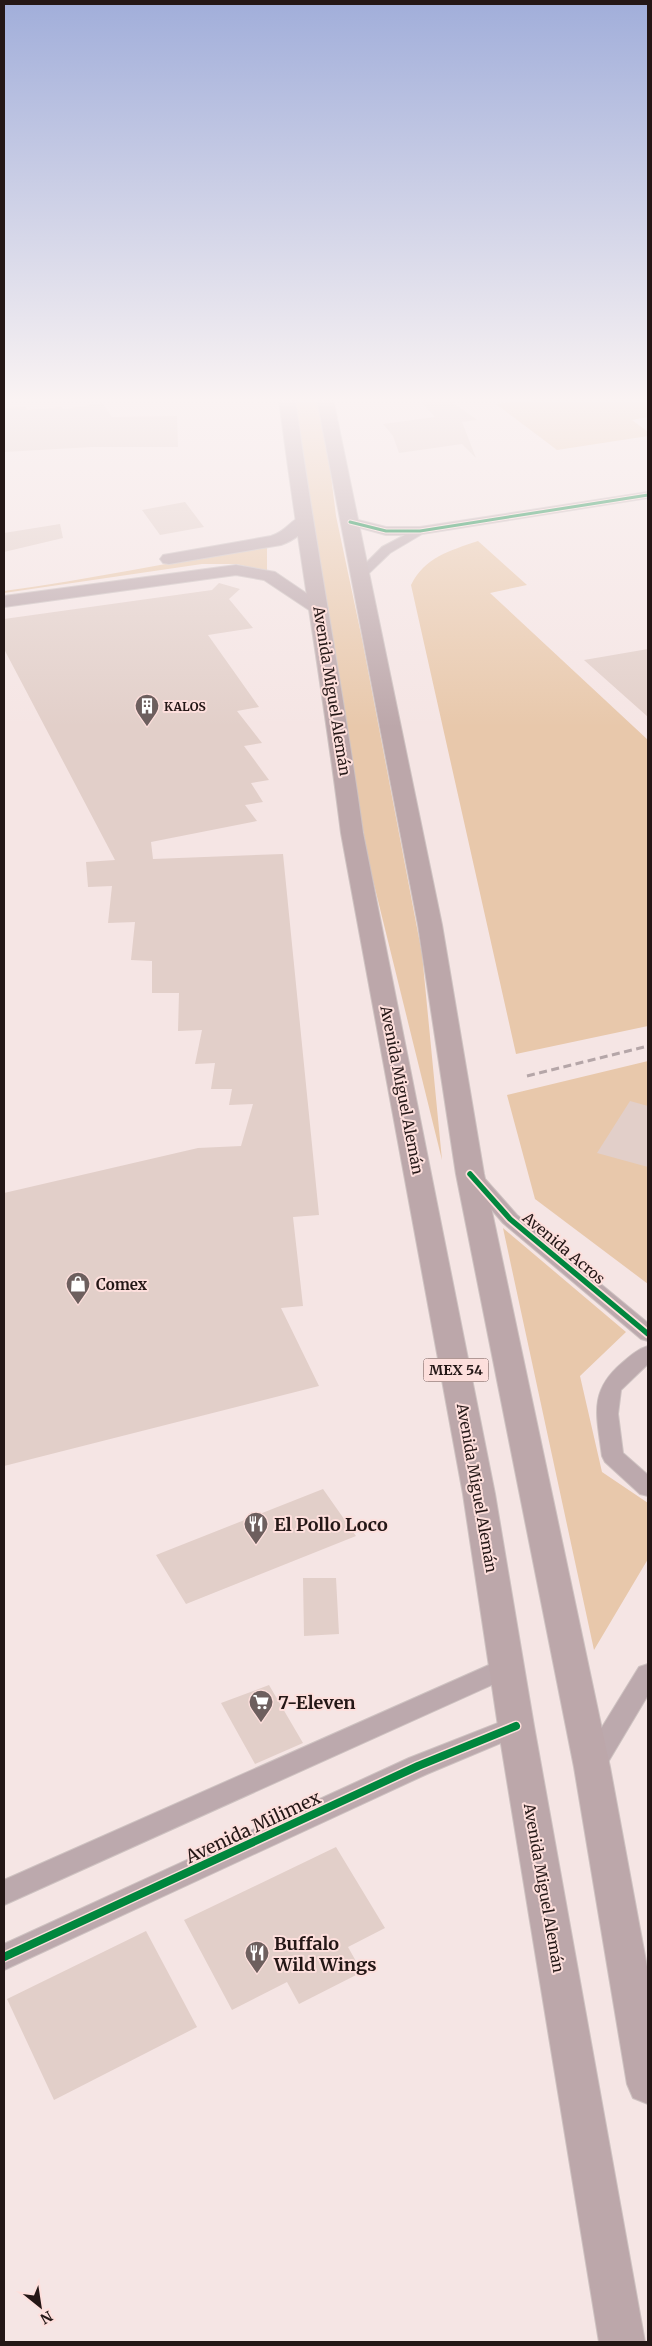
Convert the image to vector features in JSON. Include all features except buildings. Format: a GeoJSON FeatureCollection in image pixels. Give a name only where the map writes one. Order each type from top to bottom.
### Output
{"type":"FeatureCollection","features":[{"type":"Feature","properties":{"kind":"highway","name":"Avenida Miguel Alemán"},"geometry":{"type":"LineString","coordinates":[[301,508],[319,608],[324,655],[339,735],[352,833],[463,1406],[622,2342]]}},
{"type":"Feature","properties":{"kind":"highway","name":"MEX 54"},"geometry":{"type":"LineString","coordinates":[[347,508],[430,925],[470,1174],[592,1767],[648,2084]]}},
{"type":"Feature","properties":{"kind":"main road"},"geometry":{"type":"LineString","coordinates":[[152,562],[275,541],[289,536],[303,521]]}},
{"type":"Feature","properties":{"kind":"main road"},"geometry":{"type":"LineString","coordinates":[[4,589],[119,569]]}},
{"type":"Feature","properties":{"kind":"main road"},"geometry":{"type":"LineString","coordinates":[[4,602],[236,570],[269,576],[319,608]]}},
{"type":"Feature","properties":{"kind":"street"},"geometry":{"type":"LineString","coordinates":[[350,522],[386,531],[420,532],[565,508]]}},
{"type":"Feature","properties":{"kind":"street"},"geometry":{"type":"LineString","coordinates":[[360,575],[386,550],[420,532]]}},
{"type":"Feature","properties":{"kind":"street","name":"Avenida Acros"},"geometry":{"type":"LineString","coordinates":[[470,1174],[510,1219],[648,1334]]}},
{"type":"Feature","properties":{"kind":"street"},"geometry":{"type":"LineString","coordinates":[[648,1353],[619,1379],[611,1390],[607,1410],[613,1456],[648,1488]]}},
{"type":"Feature","properties":{"kind":"street"},"geometry":{"type":"LineString","coordinates":[[4,1893],[507,1667]]}},
{"type":"Feature","properties":{"kind":"street"},"geometry":{"type":"LineString","coordinates":[[592,1767],[648,1674]]}},
{"type":"Feature","properties":{"kind":"street","name":"Avenida Milimex"},"geometry":{"type":"LineString","coordinates":[[4,1957],[418,1766],[516,1726]]}},
{"type":"Feature","properties":{"kind":"shaded area"},"geometry":{"type":"Polygon","coordinates":[[[311,508],[335,508],[362,639],[422,954],[442,1160],[368,860],[311,508]]]}},
{"type":"Feature","properties":{"kind":"shaded area"},"geometry":{"type":"Polygon","coordinates":[[[478,541],[527,585],[490,593],[648,740],[648,1026],[516,1054],[411,585],[417,575],[431,561],[448,552],[478,541]]]}},
{"type":"Feature","properties":{"kind":"shaded area"},"geometry":{"type":"Polygon","coordinates":[[[267,547],[267,572],[237,564],[202,564],[4,593],[4,591],[267,547]]]}},
{"type":"Feature","properties":{"kind":"shaded area"},"geometry":{"type":"Polygon","coordinates":[[[648,1061],[648,1284],[535,1199],[507,1095],[648,1061]]]}},
{"type":"Feature","properties":{"kind":"shaded area"},"geometry":{"type":"Polygon","coordinates":[[[503,1228],[626,1332],[580,1376],[602,1472],[648,1503],[648,1559],[594,1650],[503,1228]]]}},
{"type":"Feature","properties":{"kind":"railway"},"geometry":{"type":"LineString","coordinates":[[527,1076],[648,1046]]}},
{"type":"Feature","properties":{"kind":"cycle path"},"geometry":{"type":"LineString","coordinates":[[350,522],[386,531],[420,531],[563,508]]}},
{"type":"Feature","properties":{"kind":"cycle path"},"geometry":{"type":"LineString","coordinates":[[470,1174],[510,1219],[648,1334]]}},
{"type":"Feature","properties":{"kind":"cycle path"},"geometry":{"type":"LineString","coordinates":[[4,1957],[418,1766],[516,1726]]}},
{"type":"Feature","properties":{"kind":"place","name":"KALOS"},"geometry":{"type":"Point","coordinates":[147,727]}},
{"type":"Feature","properties":{"kind":"place","name":"Comex"},"geometry":{"type":"Point","coordinates":[78,1305]}},
{"type":"Feature","properties":{"kind":"place","name":"El Pollo Loco"},"geometry":{"type":"Point","coordinates":[256,1545]}},
{"type":"Feature","properties":{"kind":"place","name":"7-Eleven"},"geometry":{"type":"Point","coordinates":[261,1723]}},
{"type":"Feature","properties":{"kind":"place","name":"Buffalo Wild Wings"},"geometry":{"type":"Point","coordinates":[257,1974]}}]}
